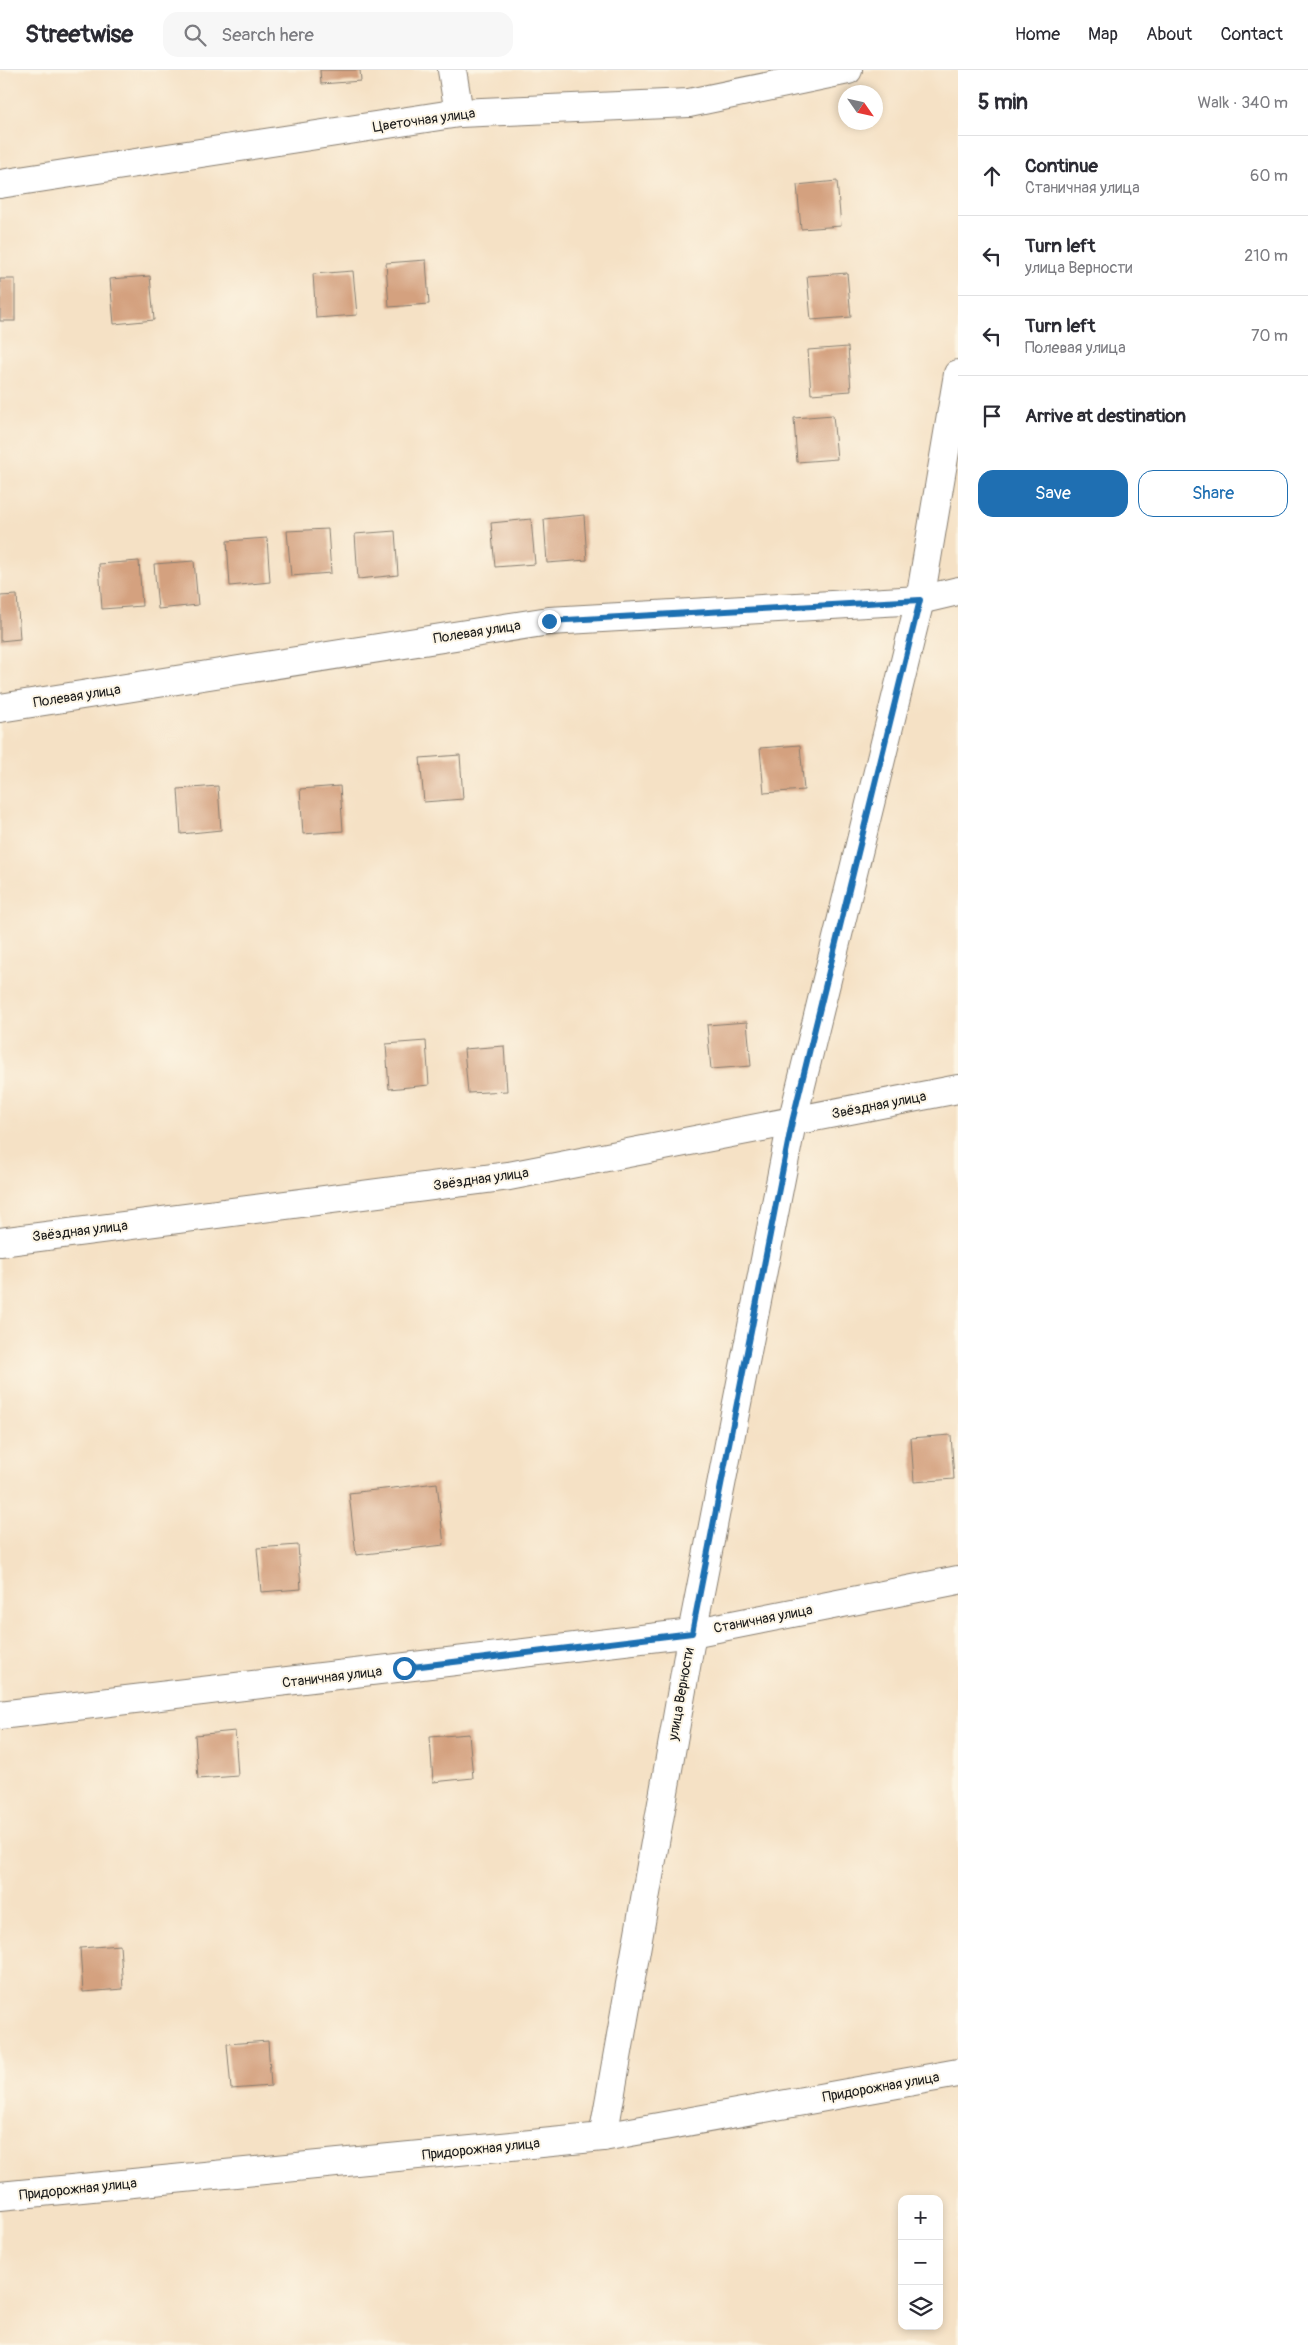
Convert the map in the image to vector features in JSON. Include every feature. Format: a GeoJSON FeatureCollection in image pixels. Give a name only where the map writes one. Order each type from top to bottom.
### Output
{"type":"FeatureCollection","features":[{"type":"Feature","properties":{"kind":"street"},"geometry":{"type":"LineString","coordinates":[[452,70],[459,113]]}},
{"type":"Feature","properties":{"kind":"street","name":"Цветочная улица"},"geometry":{"type":"LineString","coordinates":[[0,184],[459,113],[689,103],[848,70]]}},
{"type":"Feature","properties":{"kind":"street","name":"улица Верности"},"geometry":{"type":"LineString","coordinates":[[603,2137],[692,1633],[792,1122],[920,600],[958,374]]}},
{"type":"Feature","properties":{"kind":"street","name":"Полевая улица"},"geometry":{"type":"LineString","coordinates":[[0,708],[549,621],[920,600],[958,591]]}},
{"type":"Feature","properties":{"kind":"street","name":"Звёздная улица"},"geometry":{"type":"LineString","coordinates":[[0,1242],[508,1176],[958,1089]]}},
{"type":"Feature","properties":{"kind":"street","name":"Станичная улица"},"geometry":{"type":"LineString","coordinates":[[0,1715],[692,1633],[958,1580]]}},
{"type":"Feature","properties":{"kind":"street","name":"Придорожная улица"},"geometry":{"type":"LineString","coordinates":[[0,2196],[603,2137],[958,2073]]}},
{"type":"Feature","properties":{"kind":"building"},"geometry":{"type":"Polygon","coordinates":[[[320,70],[360,70],[361,81],[321,84],[320,70]]]}},
{"type":"Feature","properties":{"kind":"building"},"geometry":{"type":"Polygon","coordinates":[[[837,181],[841,226],[801,229],[797,185],[837,181]]]}},
{"type":"Feature","properties":{"kind":"building"},"geometry":{"type":"Polygon","coordinates":[[[426,260],[429,304],[389,307],[386,263],[426,260]]]}},
{"type":"Feature","properties":{"kind":"building"},"geometry":{"type":"Polygon","coordinates":[[[353,271],[357,315],[316,318],[313,274],[353,271]]]}},
{"type":"Feature","properties":{"kind":"building"},"geometry":{"type":"Polygon","coordinates":[[[847,273],[851,317],[811,320],[807,276],[847,273]]]}},
{"type":"Feature","properties":{"kind":"building"},"geometry":{"type":"Polygon","coordinates":[[[150,276],[154,320],[114,324],[110,279],[150,276]]]}},
{"type":"Feature","properties":{"kind":"building"},"geometry":{"type":"Polygon","coordinates":[[[0,279],[15,279],[15,321],[0,321],[0,279]]]}},
{"type":"Feature","properties":{"kind":"building"},"geometry":{"type":"Polygon","coordinates":[[[848,347],[851,391],[811,394],[808,350],[848,347]]]}},
{"type":"Feature","properties":{"kind":"building"},"geometry":{"type":"Polygon","coordinates":[[[833,415],[837,459],[797,462],[794,418],[833,415]]]}},
{"type":"Feature","properties":{"kind":"building"},"geometry":{"type":"Polygon","coordinates":[[[584,515],[587,560],[547,563],[544,519],[584,515]]]}},
{"type":"Feature","properties":{"kind":"building"},"geometry":{"type":"Polygon","coordinates":[[[531,519],[535,564],[495,567],[491,523],[531,519]]]}},
{"type":"Feature","properties":{"kind":"building"},"geometry":{"type":"Polygon","coordinates":[[[328,529],[331,573],[291,576],[287,531],[328,529]]]}},
{"type":"Feature","properties":{"kind":"building"},"geometry":{"type":"Polygon","coordinates":[[[395,531],[398,575],[358,579],[355,534],[395,531]]]}},
{"type":"Feature","properties":{"kind":"building"},"geometry":{"type":"Polygon","coordinates":[[[267,538],[270,582],[230,586],[227,541],[267,538]]]}},
{"type":"Feature","properties":{"kind":"building"},"geometry":{"type":"Polygon","coordinates":[[[139,561],[142,606],[102,609],[99,564],[139,561]]]}},
{"type":"Feature","properties":{"kind":"building"},"geometry":{"type":"Polygon","coordinates":[[[194,561],[198,605],[158,609],[154,564],[194,561]]]}},
{"type":"Feature","properties":{"kind":"building"},"geometry":{"type":"Polygon","coordinates":[[[17,595],[20,639],[0,641],[0,596],[17,595]]]}},
{"type":"Feature","properties":{"kind":"building"},"geometry":{"type":"Polygon","coordinates":[[[800,745],[804,790],[764,793],[760,748],[800,745]]]}},
{"type":"Feature","properties":{"kind":"building"},"geometry":{"type":"Polygon","coordinates":[[[460,755],[463,799],[424,802],[420,758],[460,755]]]}},
{"type":"Feature","properties":{"kind":"building"},"geometry":{"type":"Polygon","coordinates":[[[218,786],[221,830],[181,834],[178,789],[218,786]]]}},
{"type":"Feature","properties":{"kind":"building"},"geometry":{"type":"Polygon","coordinates":[[[340,786],[343,831],[303,834],[300,789],[340,786]]]}},
{"type":"Feature","properties":{"kind":"building"},"geometry":{"type":"Polygon","coordinates":[[[747,1022],[751,1066],[711,1069],[707,1025],[747,1022]]]}},
{"type":"Feature","properties":{"kind":"building"},"geometry":{"type":"Polygon","coordinates":[[[426,1041],[429,1085],[389,1089],[386,1044],[426,1041]]]}},
{"type":"Feature","properties":{"kind":"building"},"geometry":{"type":"Polygon","coordinates":[[[504,1046],[507,1091],[468,1093],[464,1049],[504,1046]]]}},
{"type":"Feature","properties":{"kind":"building"},"geometry":{"type":"Polygon","coordinates":[[[951,1435],[954,1479],[914,1482],[911,1438],[951,1435]]]}},
{"type":"Feature","properties":{"kind":"building"},"geometry":{"type":"Polygon","coordinates":[[[437,1483],[444,1545],[356,1555],[349,1493],[437,1483]]]}},
{"type":"Feature","properties":{"kind":"building"},"geometry":{"type":"Polygon","coordinates":[[[298,1545],[301,1589],[261,1592],[257,1548],[298,1545]]]}},
{"type":"Feature","properties":{"kind":"building"},"geometry":{"type":"Polygon","coordinates":[[[235,1731],[238,1776],[198,1779],[195,1735],[235,1731]]]}},
{"type":"Feature","properties":{"kind":"building"},"geometry":{"type":"Polygon","coordinates":[[[469,1734],[473,1778],[433,1782],[430,1737],[469,1734]]]}},
{"type":"Feature","properties":{"kind":"building"},"geometry":{"type":"Polygon","coordinates":[[[120,1945],[123,1989],[83,1992],[80,1948],[120,1945]]]}},
{"type":"Feature","properties":{"kind":"building"},"geometry":{"type":"Polygon","coordinates":[[[268,2041],[271,2086],[231,2089],[227,2044],[268,2041]]]}},
{"type":"Feature","properties":{"kind":"route"},"geometry":{"type":"LineString","coordinates":[[404,1668],[692,1633],[792,1122],[920,600],[549,621]]}}]}
